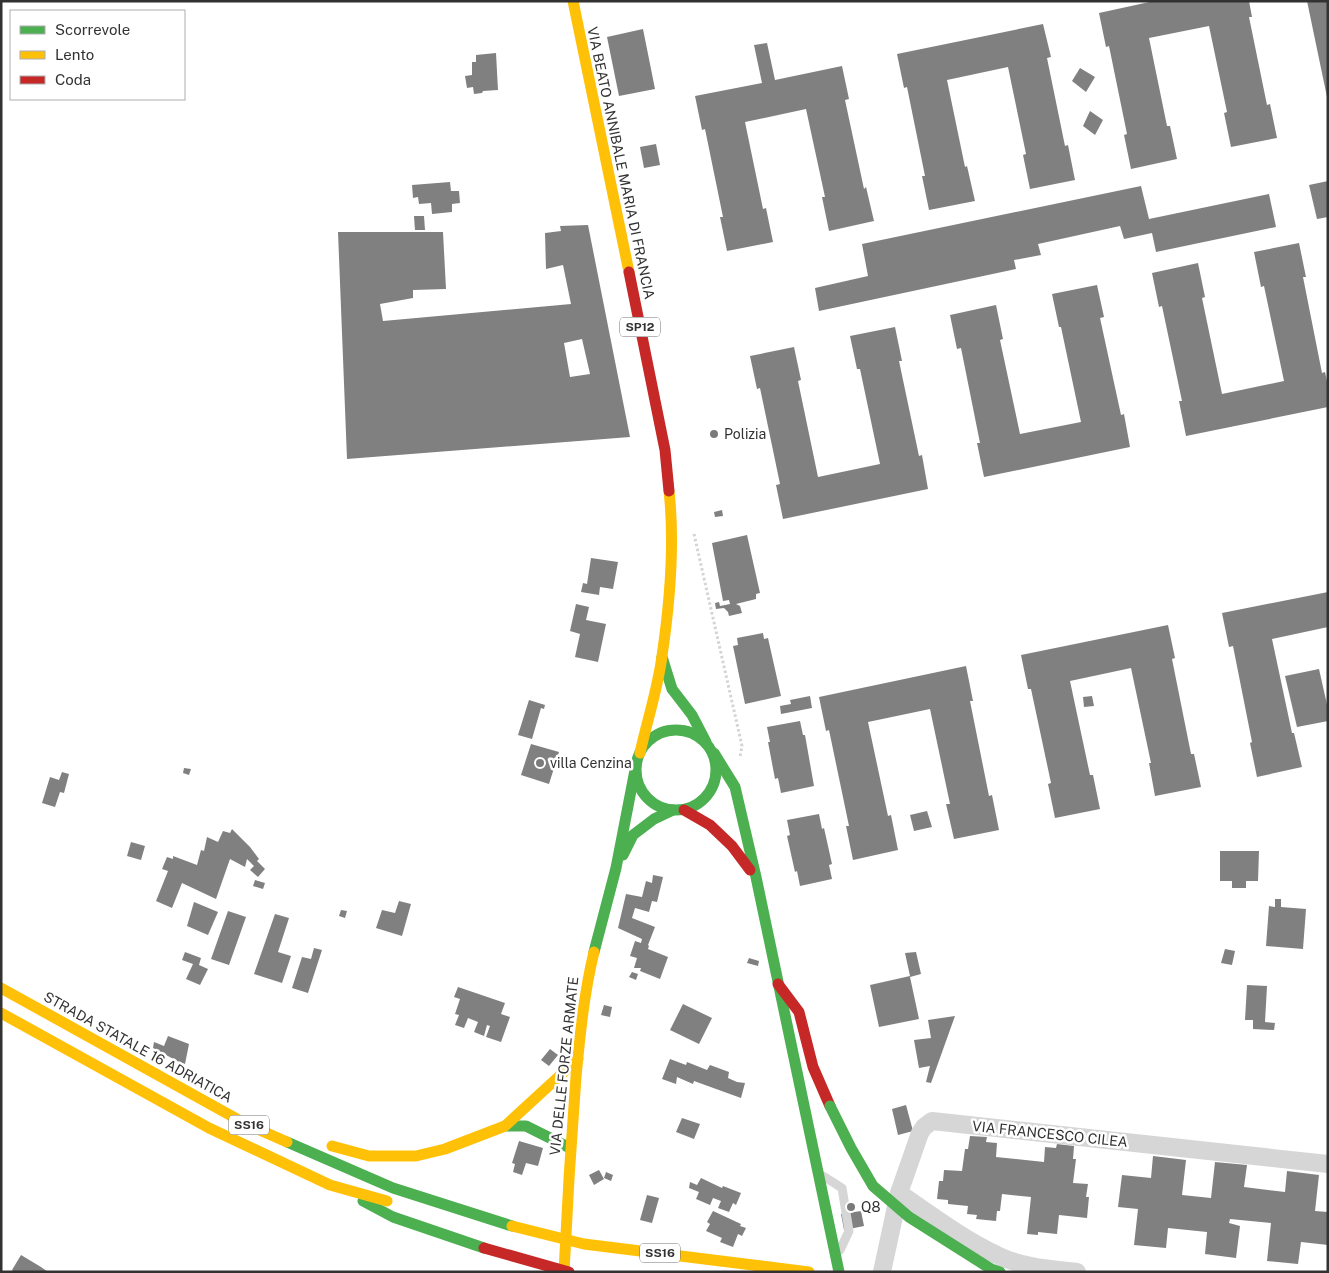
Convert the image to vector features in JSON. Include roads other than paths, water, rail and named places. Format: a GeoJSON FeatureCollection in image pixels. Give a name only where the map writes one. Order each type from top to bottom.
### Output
{"type":"FeatureCollection","features":[{"type":"Feature","properties":{"kind":"main road","name":"VIA BEATO ANNIBALE MARIA DI FRANCIA"},"geometry":{"type":"LineString","coordinates":[[572,1],[665,450],[672,514],[670,580],[662,657],[640,753]]}},
{"type":"Feature","properties":{"kind":"main road","name":"VIA BEATO ANNIBALE MARIA DI FRANCIA"},"geometry":{"type":"LineString","coordinates":[[662,657],[672,689],[692,715],[706,742]]}},
{"type":"Feature","properties":{"kind":"main road"},"geometry":{"type":"LineString","coordinates":[[756,878],[732,846],[710,825],[679,810],[660,807],[649,800],[641,790],[637,778],[636,765],[640,753],[647,742],[658,734],[670,730],[683,730],[696,734],[706,742],[735,787],[756,878],[840,1272]]}},
{"type":"Feature","properties":{"kind":"main road"},"geometry":{"type":"LineString","coordinates":[[679,810],[696,805],[706,798],[713,788],[717,765],[714,753]]}},
{"type":"Feature","properties":{"kind":"main road","name":"VIA DELLE FORZE ARMATE"},"geometry":{"type":"LineString","coordinates":[[564,1272],[570,1148],[588,976],[616,868],[636,765]]}},
{"type":"Feature","properties":{"kind":"main road","name":"VIA DELLE FORZE ARMATE"},"geometry":{"type":"LineString","coordinates":[[616,868],[633,835],[654,819],[679,810]]}},
{"type":"Feature","properties":{"kind":"main road"},"geometry":{"type":"LineString","coordinates":[[778,984],[799,1012],[814,1067],[830,1106],[850,1148],[874,1186],[909,1217],[991,1269],[1000,1272]]}},
{"type":"Feature","properties":{"kind":"main road","name":"STRADA STATALE 16 ADRIATICA"},"geometry":{"type":"LineString","coordinates":[[1,988],[246,1124],[393,1188],[512,1226],[584,1244],[809,1272]]}},
{"type":"Feature","properties":{"kind":"main road","name":"SS16"},"geometry":{"type":"LineString","coordinates":[[1,1013],[209,1128],[393,1217],[484,1248],[569,1272]]}},
{"type":"Feature","properties":{"kind":"main road","name":"SS16"},"geometry":{"type":"LineString","coordinates":[[102,1044],[138,1052],[164,1066]]}},
{"type":"Feature","properties":{"kind":"main road"},"geometry":{"type":"LineString","coordinates":[[505,1126],[578,1059]]}},
{"type":"Feature","properties":{"kind":"main road"},"geometry":{"type":"LineString","coordinates":[[323,1144],[369,1156],[416,1156],[445,1149],[505,1126],[526,1126],[570,1148]]}},
{"type":"Feature","properties":{"kind":"main road","name":"SS16"},"geometry":{"type":"LineString","coordinates":[[330,1185],[402,1205]]}},
{"type":"Feature","properties":{"kind":"main road"},"geometry":{"type":"LineString","coordinates":[[551,1250],[580,1256]]}},
{"type":"Feature","properties":{"kind":"street","name":"VIA FRANCESCO CILEA"},"geometry":{"type":"LineString","coordinates":[[882,1272],[899,1193],[920,1133],[932,1121],[1328,1164]]}},
{"type":"Feature","properties":{"kind":"street"},"geometry":{"type":"LineString","coordinates":[[899,1193],[946,1225],[998,1256],[1050,1269],[1077,1272]]}},
{"type":"Feature","properties":{"kind":"lane"},"geometry":{"type":"LineString","coordinates":[[818,1172],[842,1188],[849,1230],[836,1257]]}},
{"type":"Feature","properties":{"kind":"place","name":"Polizia"},"geometry":{"type":"Point","coordinates":[714,434]}},
{"type":"Feature","properties":{"kind":"place","name":"villa Cenzina"},"geometry":{"type":"Point","coordinates":[540,763]}},
{"type":"Feature","properties":{"kind":"place","name":"Q8"},"geometry":{"type":"Point","coordinates":[851,1207]}}]}
